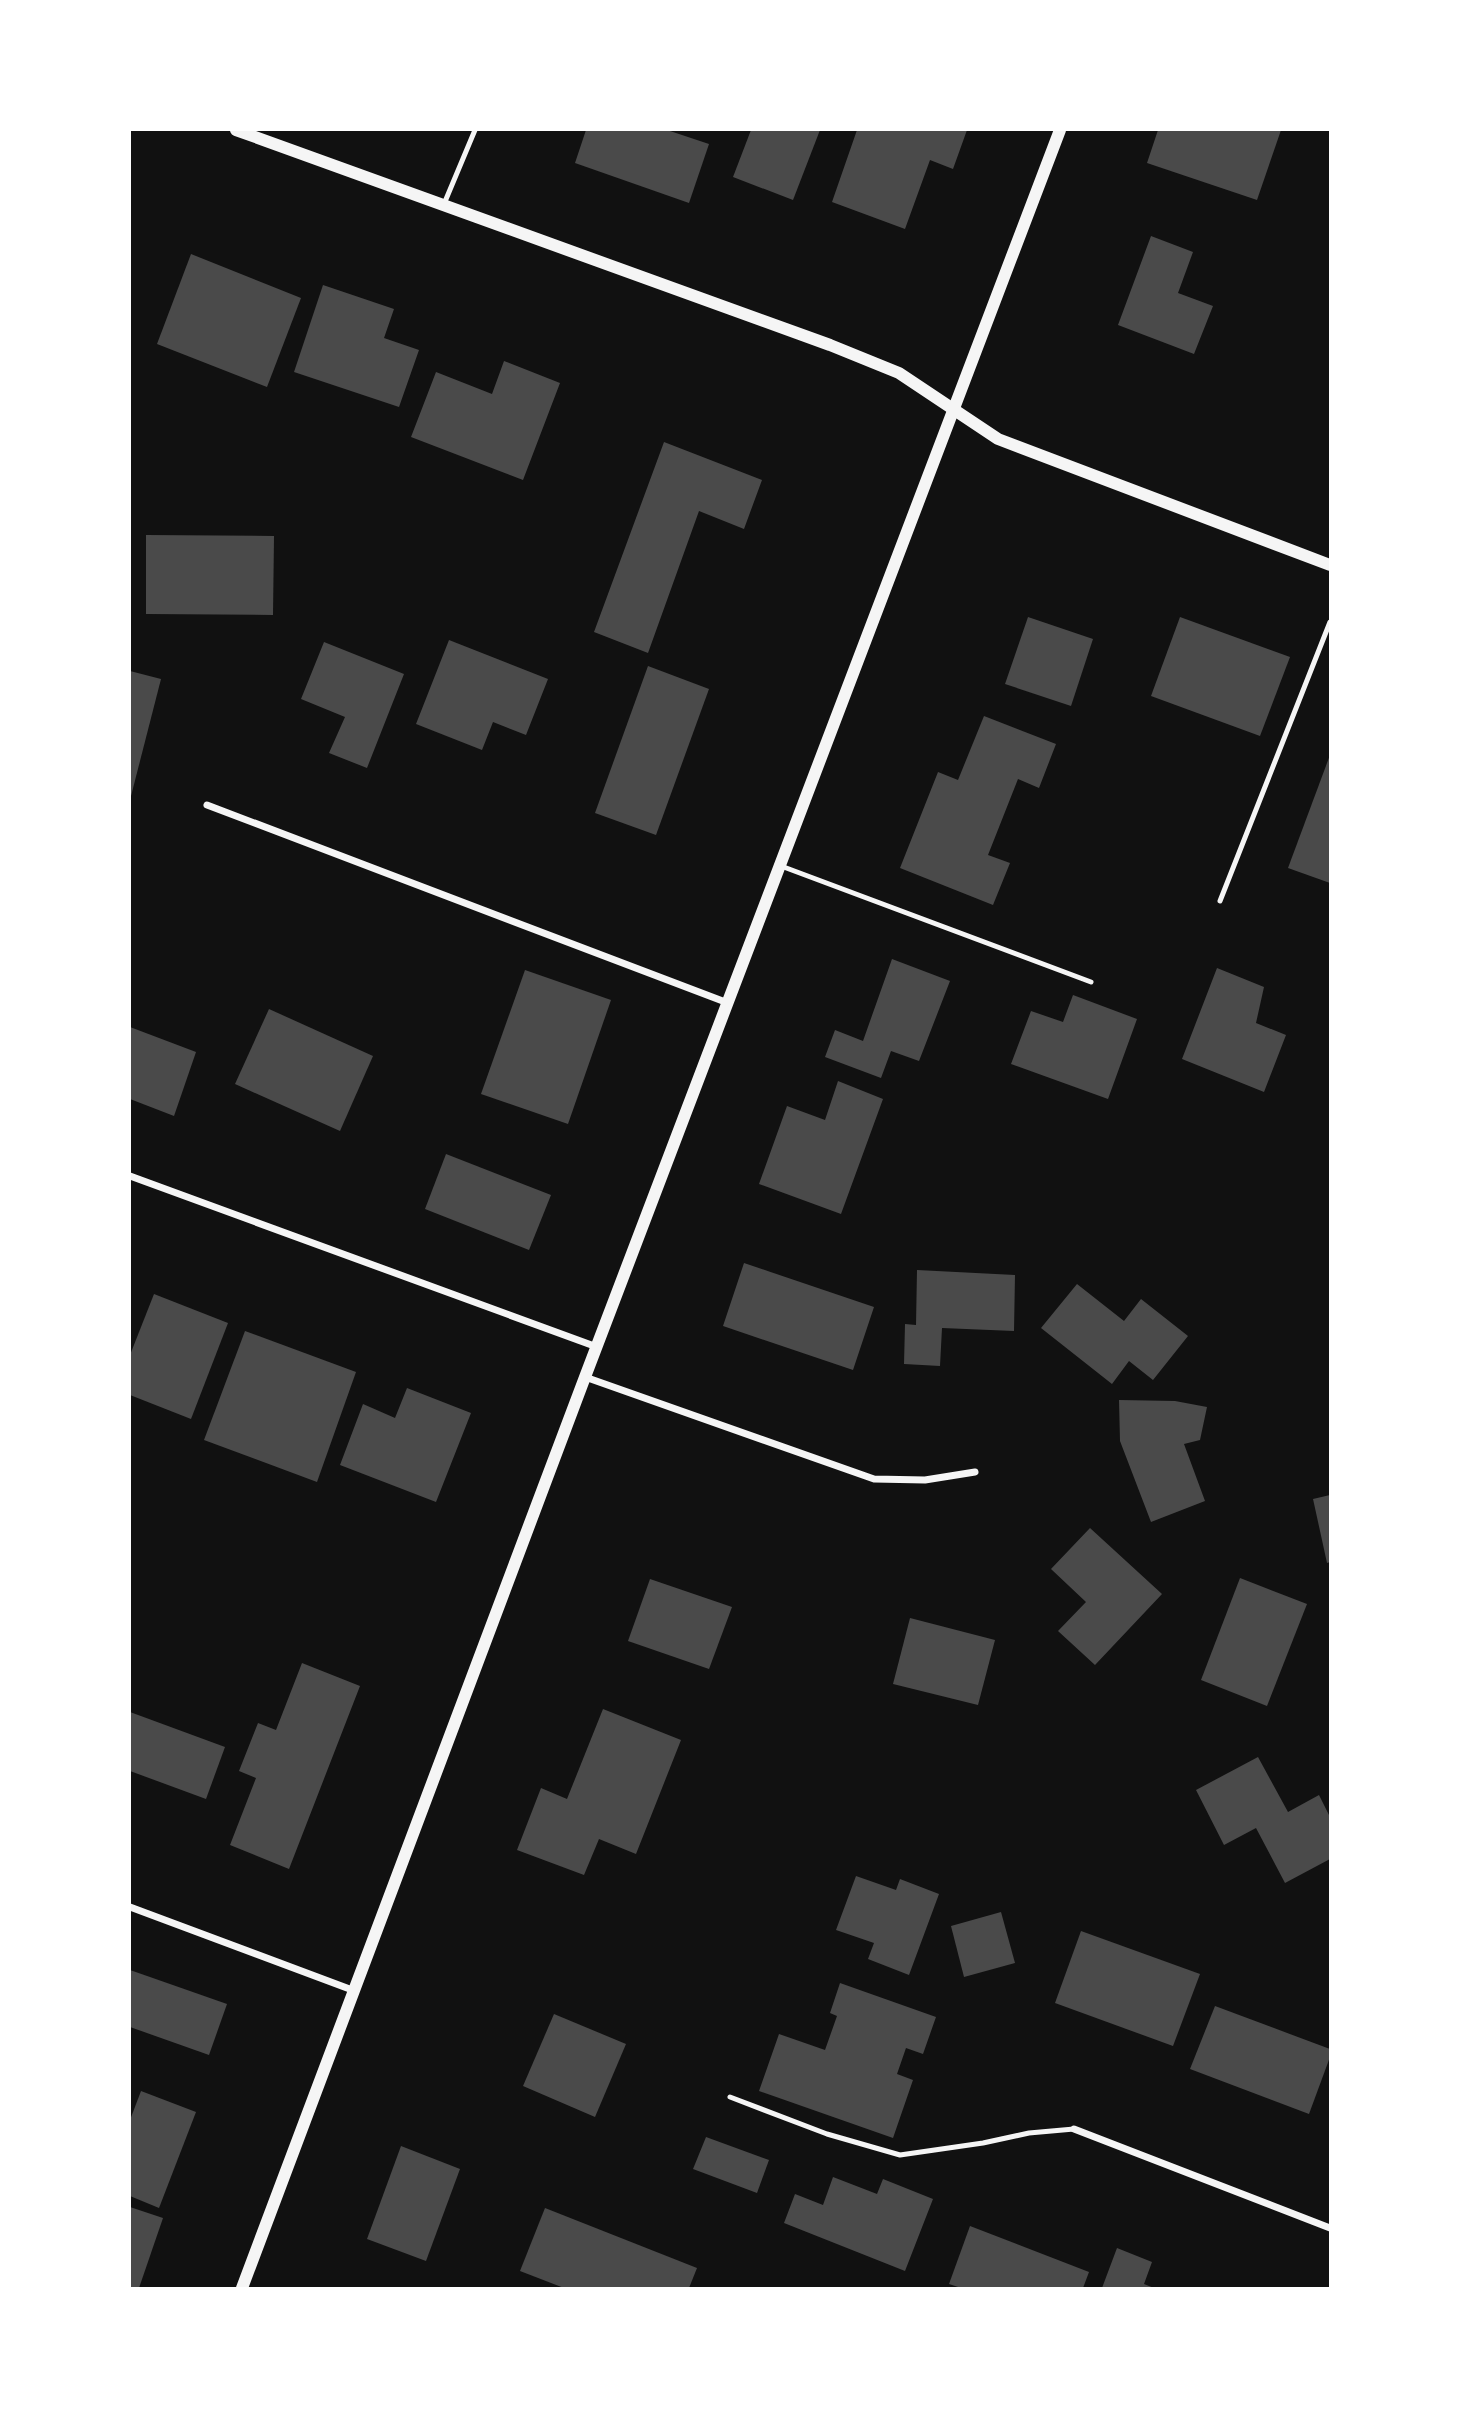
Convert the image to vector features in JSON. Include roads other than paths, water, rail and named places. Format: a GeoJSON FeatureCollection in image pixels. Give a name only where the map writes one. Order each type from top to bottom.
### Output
{"type":"FeatureCollection","features":[{"type":"Feature","properties":{"kind":"street"},"geometry":{"type":"LineString","coordinates":[[236,130],[830,345],[899,373],[998,439],[1331,565]]}},
{"type":"Feature","properties":{"kind":"street"},"geometry":{"type":"LineString","coordinates":[[242,2288],[585,1377],[1060,130]]}},
{"type":"Feature","properties":{"kind":"street"},"geometry":{"type":"LineString","coordinates":[[207,804],[728,1003]]}},
{"type":"Feature","properties":{"kind":"street"},"geometry":{"type":"LineString","coordinates":[[130,1176],[597,1347]]}},
{"type":"Feature","properties":{"kind":"street"},"geometry":{"type":"LineString","coordinates":[[585,1377],[874,1479],[925,1480],[975,1472]]}},
{"type":"Feature","properties":{"kind":"street"},"geometry":{"type":"LineString","coordinates":[[130,1907],[356,1991]]}},
{"type":"Feature","properties":{"kind":"street"},"geometry":{"type":"LineString","coordinates":[[1073,2129],[1331,2228]]}},
{"type":"Feature","properties":{"kind":"lane"},"geometry":{"type":"LineString","coordinates":[[443,206],[475,130]]}},
{"type":"Feature","properties":{"kind":"lane"},"geometry":{"type":"LineString","coordinates":[[1220,901],[1331,622]]}},
{"type":"Feature","properties":{"kind":"lane"},"geometry":{"type":"LineString","coordinates":[[780,866],[1091,982]]}},
{"type":"Feature","properties":{"kind":"lane"},"geometry":{"type":"LineString","coordinates":[[730,2097],[827,2134],[900,2155],[972,2145],[1029,2133],[1073,2129]]}}]}
